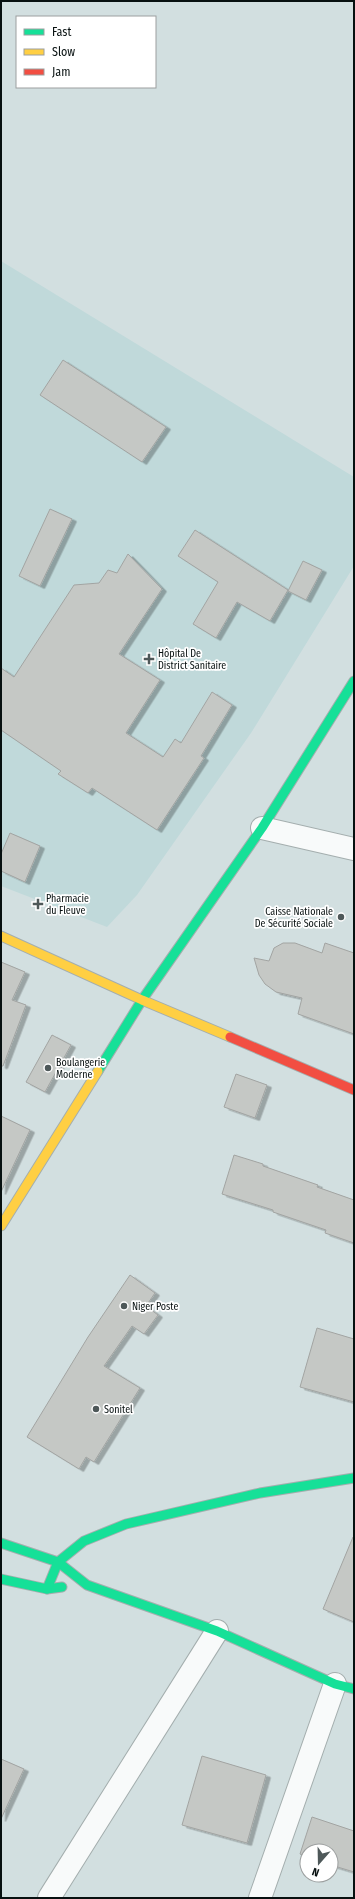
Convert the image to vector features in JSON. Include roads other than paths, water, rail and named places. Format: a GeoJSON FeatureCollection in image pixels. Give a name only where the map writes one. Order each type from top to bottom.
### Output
{"type":"FeatureCollection","features":[{"type":"Feature","properties":{"kind":"street"},"geometry":{"type":"LineString","coordinates":[[1,1226],[142,1000],[262,828],[354,681]]}},
{"type":"Feature","properties":{"kind":"street"},"geometry":{"type":"LineString","coordinates":[[262,828],[354,849]]}},
{"type":"Feature","properties":{"kind":"street"},"geometry":{"type":"LineString","coordinates":[[1,936],[142,1000],[354,1090]]}},
{"type":"Feature","properties":{"kind":"street"},"geometry":{"type":"LineString","coordinates":[[47,1589],[58,1562],[84,1541],[126,1524],[260,1493],[354,1478]]}},
{"type":"Feature","properties":{"kind":"street"},"geometry":{"type":"LineString","coordinates":[[1,1543],[58,1562],[88,1585],[217,1631],[344,1686],[260,1898]]}},
{"type":"Feature","properties":{"kind":"street"},"geometry":{"type":"LineString","coordinates":[[1,1579],[47,1589],[88,1585]]}},
{"type":"Feature","properties":{"kind":"street"},"geometry":{"type":"LineString","coordinates":[[49,1898],[217,1631]]}},
{"type":"Feature","properties":{"kind":"place","name":"Hôpital De District Sanitaire"},"geometry":{"type":"Point","coordinates":[149,659]}},
{"type":"Feature","properties":{"kind":"place","name":"Pharmacie du Fleuve"},"geometry":{"type":"Point","coordinates":[38,904]}},
{"type":"Feature","properties":{"kind":"place","name":"Caisse Nationale De Sécurité Sociale"},"geometry":{"type":"Point","coordinates":[341,917]}},
{"type":"Feature","properties":{"kind":"place","name":"Boulangerie Moderne"},"geometry":{"type":"Point","coordinates":[48,1068]}},
{"type":"Feature","properties":{"kind":"place","name":"Niger Poste"},"geometry":{"type":"Point","coordinates":[124,1306]}},
{"type":"Feature","properties":{"kind":"place","name":"Sonitel"},"geometry":{"type":"Point","coordinates":[96,1409]}}]}
